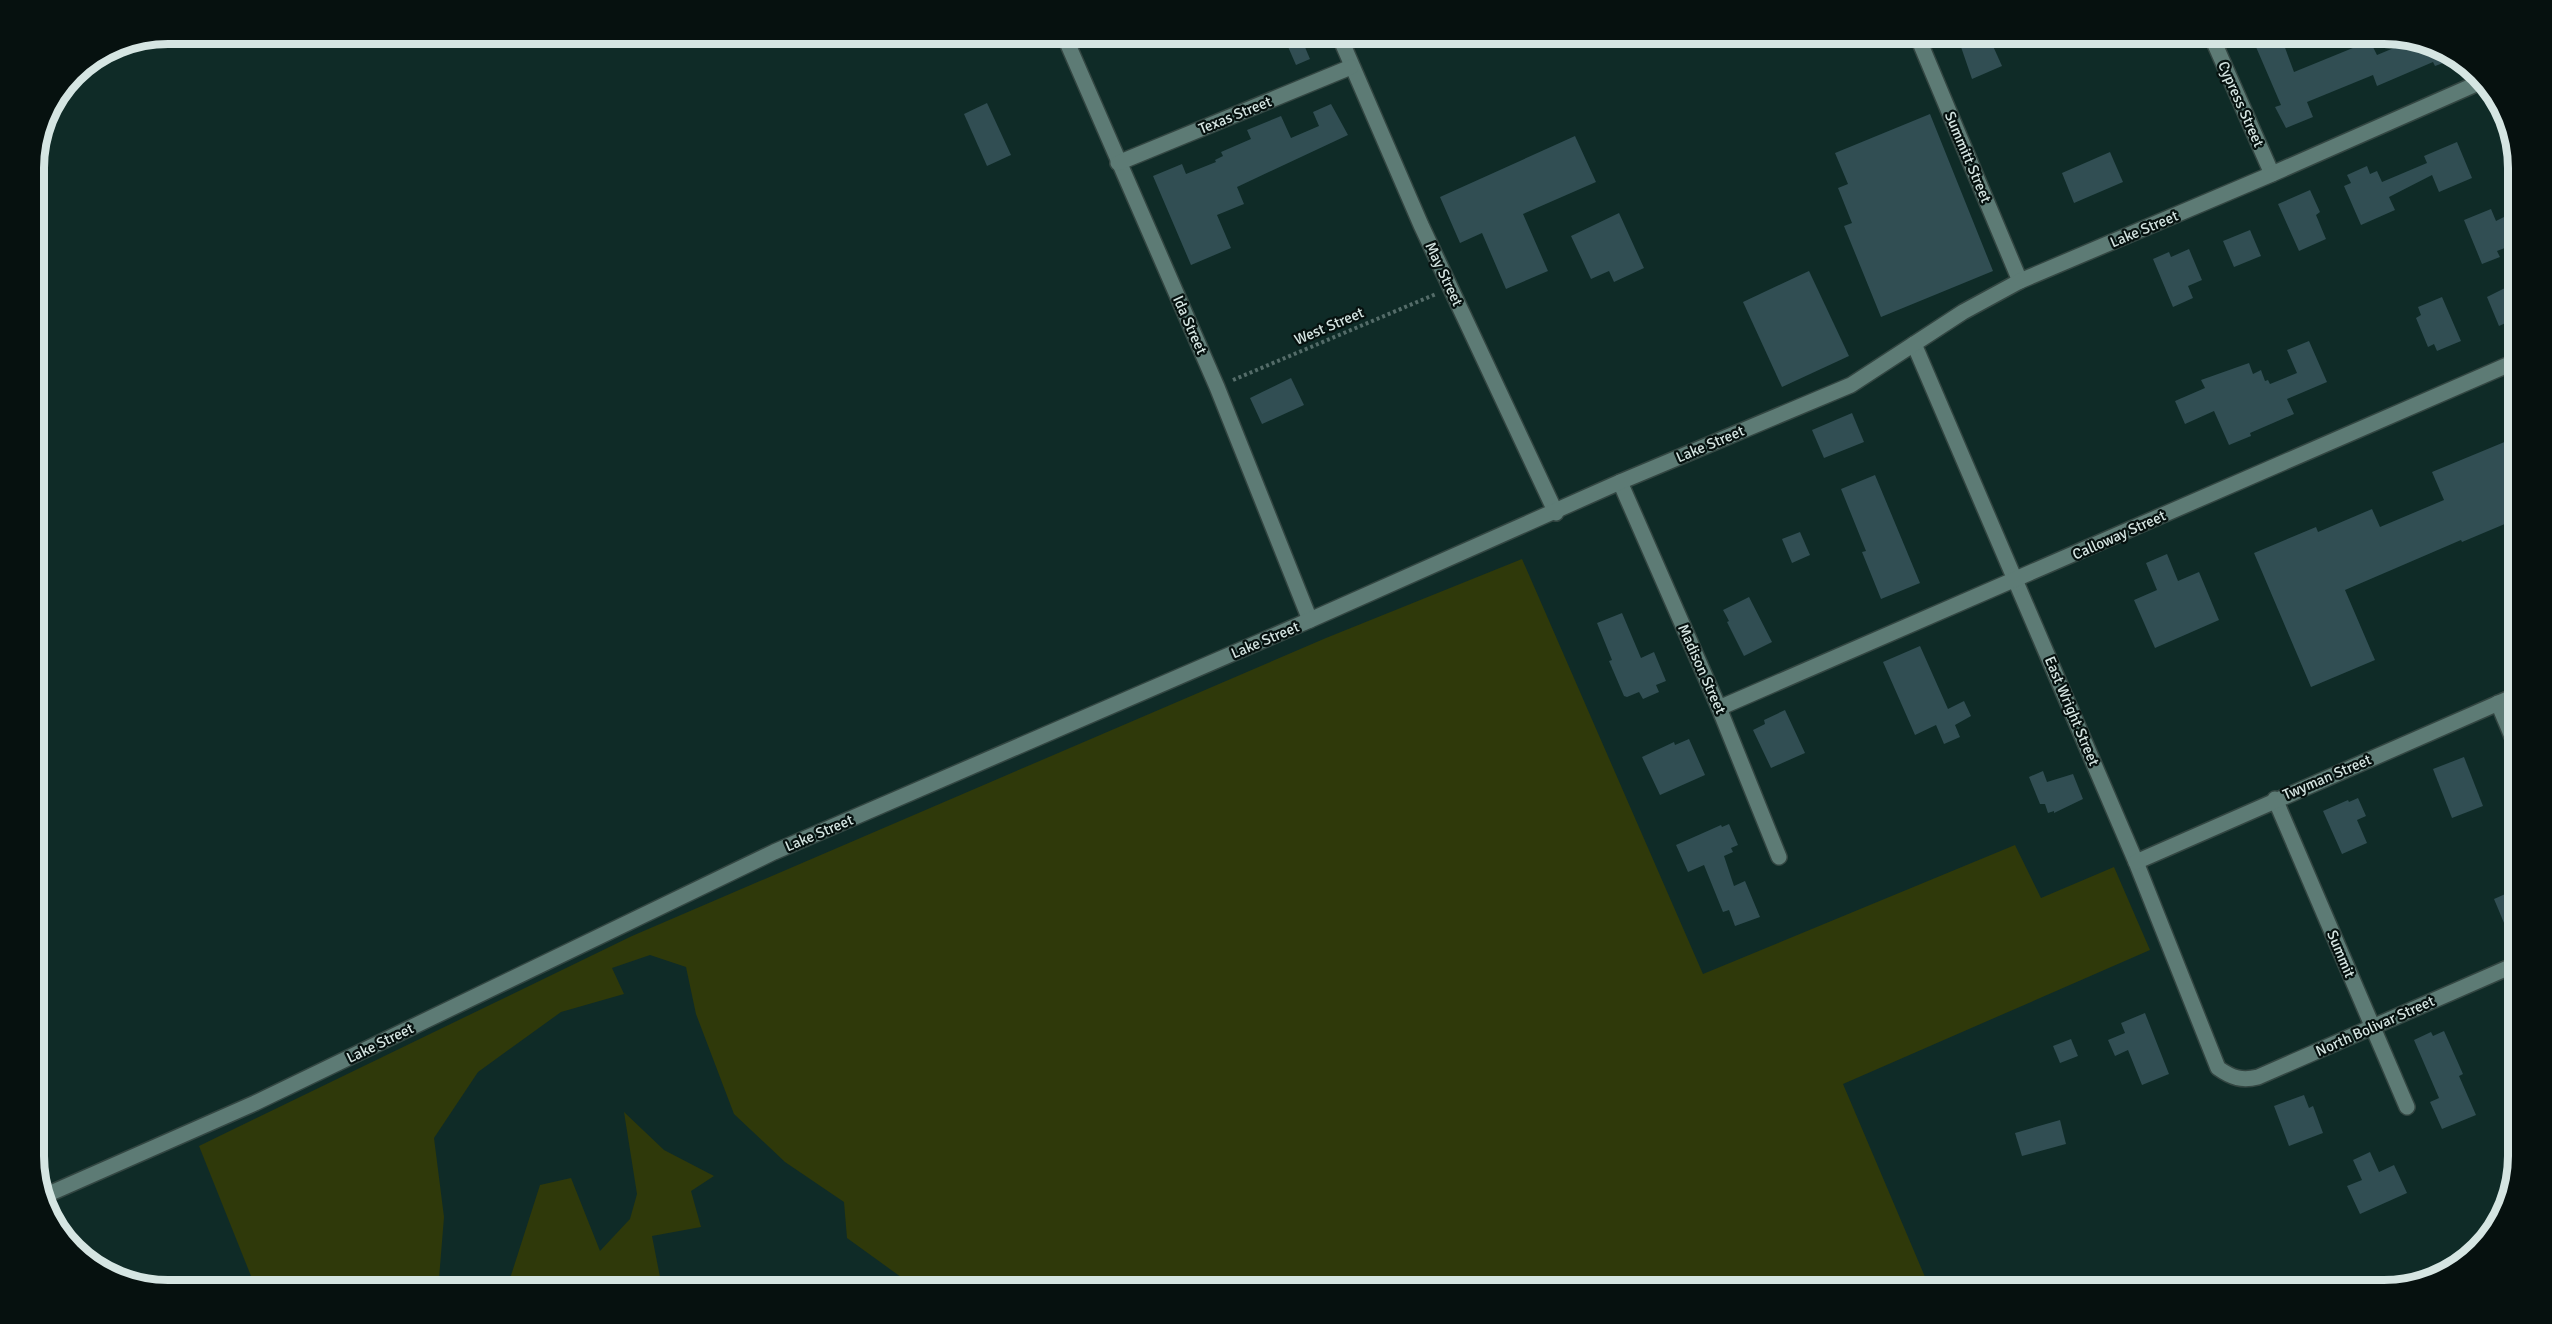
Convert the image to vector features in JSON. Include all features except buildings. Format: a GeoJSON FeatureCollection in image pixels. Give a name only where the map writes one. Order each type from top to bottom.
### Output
{"type":"FeatureCollection","features":[{"type":"Feature","properties":{"kind":"street","name":"Ida Street"},"geometry":{"type":"LineString","coordinates":[[1068,44],[1217,387],[1310,620]]}},
{"type":"Feature","properties":{"kind":"street","name":"May Street"},"geometry":{"type":"LineString","coordinates":[[1342,44],[1450,287],[1556,513]]}},
{"type":"Feature","properties":{"kind":"street","name":"Summitt Street"},"geometry":{"type":"LineString","coordinates":[[1921,44],[2020,281]]}},
{"type":"Feature","properties":{"kind":"street","name":"Cypress Street"},"geometry":{"type":"LineString","coordinates":[[2215,44],[2272,174]]}},
{"type":"Feature","properties":{"kind":"street","name":"Texas Street"},"geometry":{"type":"LineString","coordinates":[[1118,163],[1351,67]]}},
{"type":"Feature","properties":{"kind":"street","name":"Lake Street"},"geometry":{"type":"LineString","coordinates":[[49,1194],[255,1103],[774,852],[1556,513],[1620,482],[1851,385],[1963,312],[2020,281],[2476,84]]}},
{"type":"Feature","properties":{"kind":"street","name":"East Wright Street"},"geometry":{"type":"LineString","coordinates":[[1914,344],[2136,862],[2210,1052],[2218,1068],[2229,1076]]}},
{"type":"Feature","properties":{"kind":"street","name":"Calloway Street"},"geometry":{"type":"LineString","coordinates":[[1719,708],[2508,365]]}},
{"type":"Feature","properties":{"kind":"street","name":"Madison Street"},"geometry":{"type":"LineString","coordinates":[[1620,482],[1719,708],[1779,858]]}},
{"type":"Feature","properties":{"kind":"street","name":"Twyman Street"},"geometry":{"type":"LineString","coordinates":[[2136,862],[2508,699]]}},
{"type":"Feature","properties":{"kind":"street"},"geometry":{"type":"LineString","coordinates":[[2498,703],[2508,727]]}},
{"type":"Feature","properties":{"kind":"street","name":"Summit"},"geometry":{"type":"LineString","coordinates":[[2275,800],[2407,1107]]}},
{"type":"Feature","properties":{"kind":"street","name":"North Bolivar Street"},"geometry":{"type":"LineString","coordinates":[[2229,1076],[2244,1080],[2258,1077],[2508,968]]}},
{"type":"Feature","properties":{"kind":"path","name":"West Street"},"geometry":{"type":"LineString","coordinates":[[1217,387],[1450,287]]}},
{"type":"Feature","properties":{"kind":"green space"},"geometry":{"type":"Polygon","coordinates":[[[1522,559],[1703,974],[2015,845],[2041,898],[2114,867],[2150,950],[1843,1084],[1926,1280],[905,1280],[847,1238],[844,1202],[785,1162],[734,1114],[696,1014],[686,967],[650,955],[612,968],[624,994],[561,1012],[478,1072],[434,1138],[444,1217],[439,1280],[253,1280],[199,1146],[632,936],[1326,638],[1522,559]]]}},
{"type":"Feature","properties":{"kind":"green space"},"geometry":{"type":"Polygon","coordinates":[[[624,1112],[664,1150],[714,1176],[691,1191],[701,1227],[652,1236],[659,1280],[510,1280],[540,1185],[571,1178],[600,1251],[630,1219],[637,1194],[624,1112]]]}}]}
